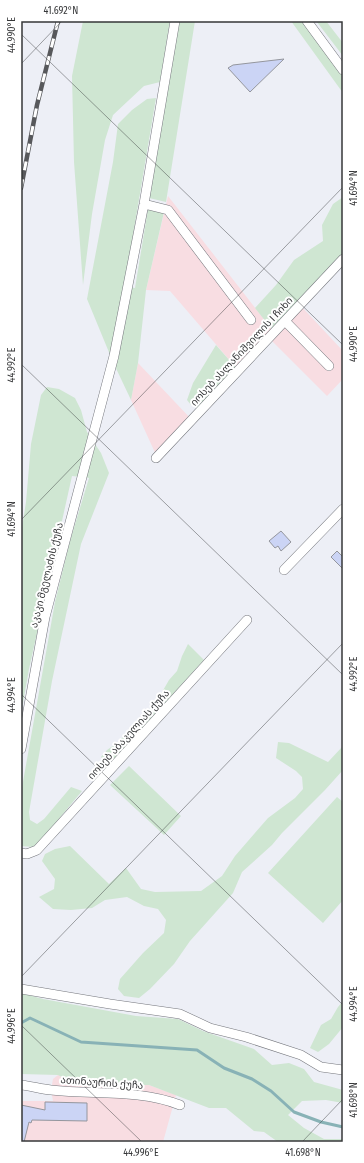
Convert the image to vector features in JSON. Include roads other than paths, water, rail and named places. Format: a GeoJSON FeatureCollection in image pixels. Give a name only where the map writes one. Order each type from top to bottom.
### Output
{"type":"FeatureCollection","features":[{"type":"Feature","properties":{"kind":"street","name":"აკაკი მგელაძის ქუჩა"},"geometry":{"type":"LineString","coordinates":[[21,749],[45,617],[114,356],[144,204],[175,21]]}},
{"type":"Feature","properties":{"kind":"street"},"geometry":{"type":"LineString","coordinates":[[307,21],[343,70]]}},
{"type":"Feature","properties":{"kind":"street"},"geometry":{"type":"LineString","coordinates":[[144,204],[168,210],[250,320]]}},
{"type":"Feature","properties":{"kind":"street","name":"იოსებ ასლანიშვილის I ჩიხი"},"geometry":{"type":"LineString","coordinates":[[156,458],[343,259]]}},
{"type":"Feature","properties":{"kind":"street"},"geometry":{"type":"LineString","coordinates":[[285,321],[329,366]]}},
{"type":"Feature","properties":{"kind":"street"},"geometry":{"type":"LineString","coordinates":[[284,570],[343,509]]}},
{"type":"Feature","properties":{"kind":"street","name":"იოსებ აბაკელიას ქუჩა"},"geometry":{"type":"LineString","coordinates":[[21,853],[28,854],[37,850],[247,620]]}},
{"type":"Feature","properties":{"kind":"street"},"geometry":{"type":"LineString","coordinates":[[21,989],[180,1014],[210,1028],[246,1037],[301,1056],[321,1067],[343,1070]]}},
{"type":"Feature","properties":{"kind":"street","name":"ათინაურის ქუჩა"},"geometry":{"type":"LineString","coordinates":[[21,1084],[51,1090],[156,1097],[180,1104]]}},
{"type":"Feature","properties":{"kind":"waterway"},"geometry":{"type":"LineString","coordinates":[[21,1023],[30,1018],[81,1042],[197,1050],[224,1068],[252,1079],[271,1091],[294,1112],[321,1122],[343,1127]]}},
{"type":"Feature","properties":{"kind":"railway"},"geometry":{"type":"LineString","coordinates":[[21,188],[37,105],[58,21]]}}]}
